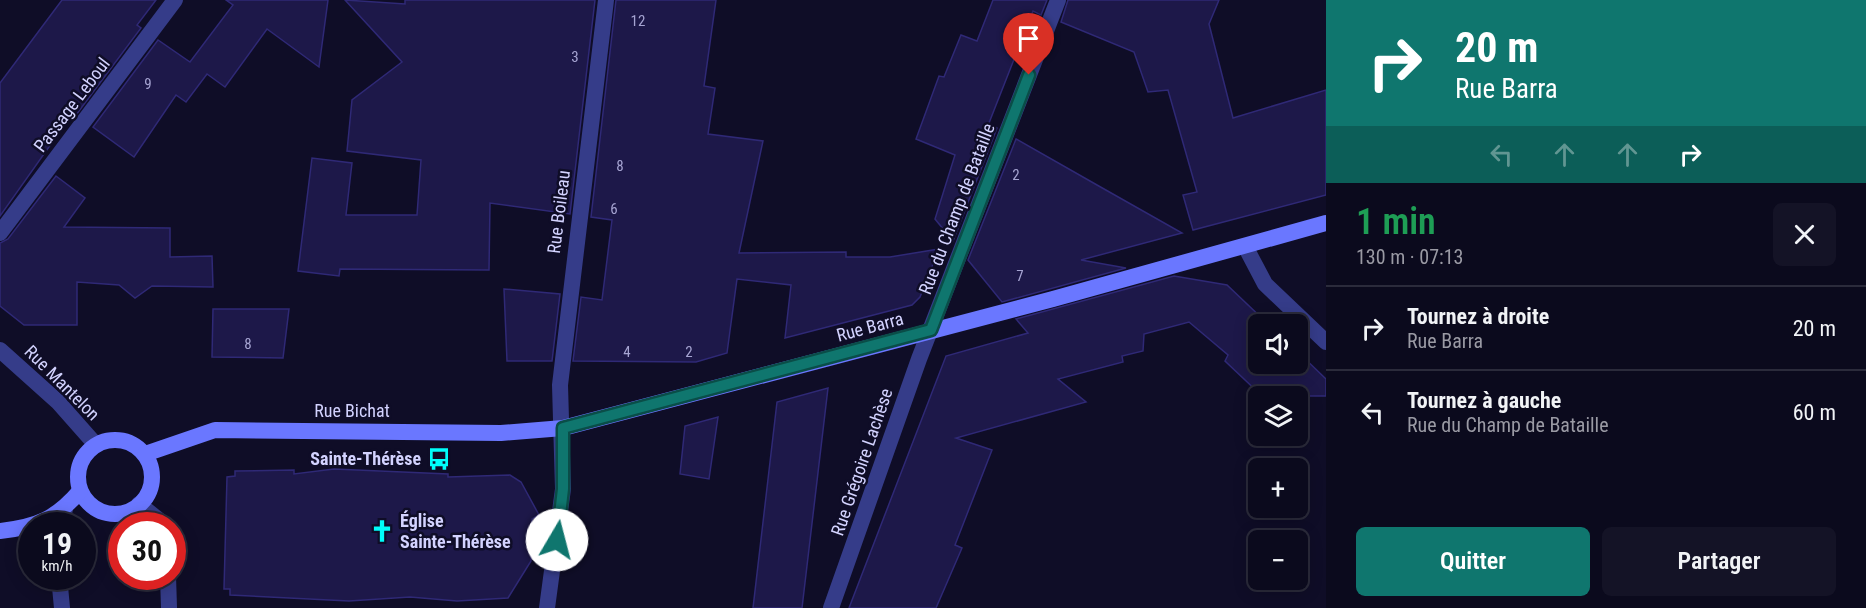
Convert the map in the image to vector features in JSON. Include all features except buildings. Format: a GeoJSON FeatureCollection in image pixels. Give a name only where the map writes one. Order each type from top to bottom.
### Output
{"type":"FeatureCollection","features":[{"type":"Feature","properties":{"kind":"main road","name":"Rue Barra"},"geometry":{"type":"LineString","coordinates":[[563,428],[1326,223]]}},
{"type":"Feature","properties":{"kind":"main road","name":"Rue Bichat"},"geometry":{"type":"LineString","coordinates":[[145,454],[215,430],[501,433],[563,428]]}},
{"type":"Feature","properties":{"kind":"main road"},"geometry":{"type":"LineString","coordinates":[[66,512],[80,491],[79,470],[82,460],[96,445],[120,440],[145,454],[152,473],[151,484],[140,504],[118,514],[107,513],[95,509],[80,491]]}},
{"type":"Feature","properties":{"kind":"main road"},"geometry":{"type":"LineString","coordinates":[[0,531],[18,527]]}},
{"type":"Feature","properties":{"kind":"street","name":"Passage Leboul"},"geometry":{"type":"LineString","coordinates":[[0,233],[175,0]]}},
{"type":"Feature","properties":{"kind":"street","name":"Rue Boileau"},"geometry":{"type":"LineString","coordinates":[[547,608],[561,518],[563,428],[560,385],[606,0]]}},
{"type":"Feature","properties":{"kind":"street","name":"Rue du Champ de Bataille"},"geometry":{"type":"LineString","coordinates":[[931,330],[1058,0]]}},
{"type":"Feature","properties":{"kind":"street"},"geometry":{"type":"LineString","coordinates":[[1245,246],[1265,284],[1326,342]]}},
{"type":"Feature","properties":{"kind":"street","name":"Rue Grégoire Lachèse"},"geometry":{"type":"LineString","coordinates":[[831,608],[931,330]]}},
{"type":"Feature","properties":{"kind":"street","name":"Rue Mantelon"},"geometry":{"type":"LineString","coordinates":[[0,350],[58,402],[96,445]]}},
{"type":"Feature","properties":{"kind":"street"},"geometry":{"type":"LineString","coordinates":[[140,504],[150,512]]}},
{"type":"Feature","properties":{"kind":"street"},"geometry":{"type":"LineString","coordinates":[[60,590],[62,608]]}},
{"type":"Feature","properties":{"kind":"street"},"geometry":{"type":"LineString","coordinates":[[168,590],[169,608]]}},
{"type":"Feature","properties":{"kind":"place","name":"Sainte-Thérèse"},"geometry":{"type":"Point","coordinates":[439,459]}},
{"type":"Feature","properties":{"kind":"place","name":"Église Sainte-Thérèse"},"geometry":{"type":"Point","coordinates":[382,531]}},
{"type":"Feature","properties":{"kind":"route"},"geometry":{"type":"LineString","coordinates":[[557,540],[563,489],[563,428],[931,330],[1029,75]]}}]}
